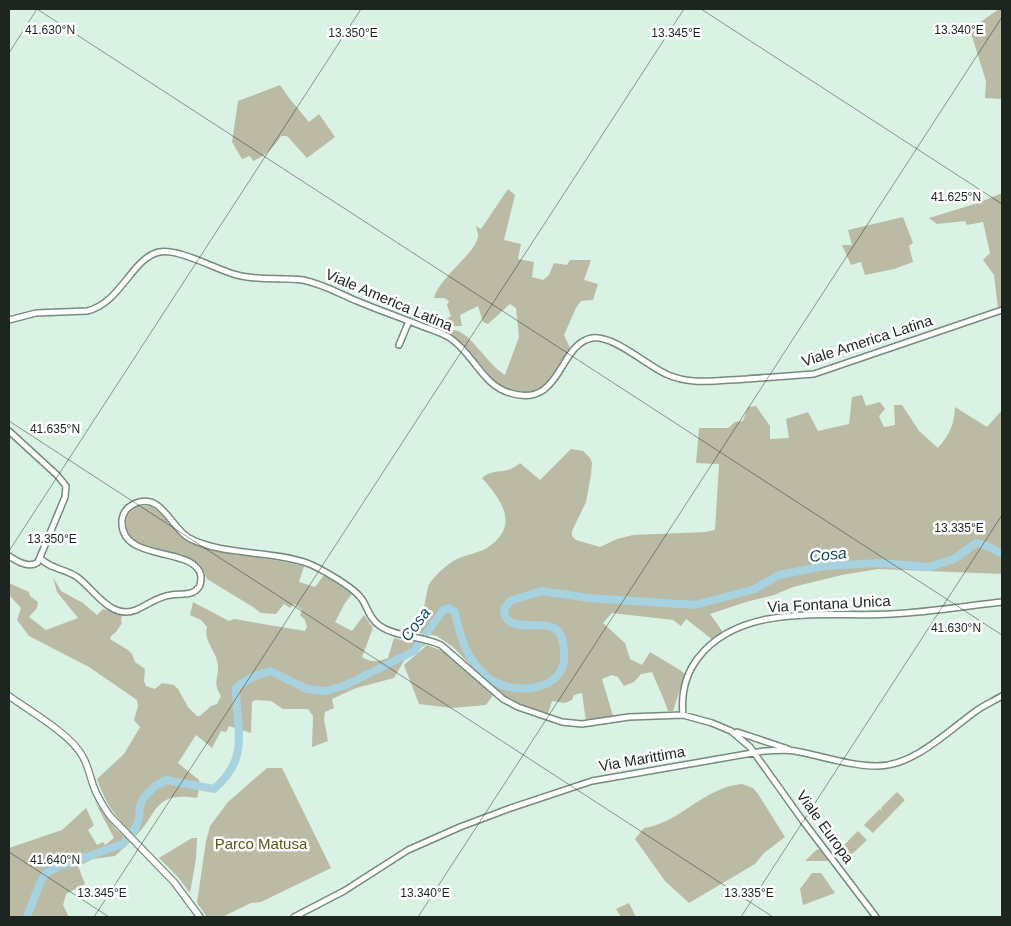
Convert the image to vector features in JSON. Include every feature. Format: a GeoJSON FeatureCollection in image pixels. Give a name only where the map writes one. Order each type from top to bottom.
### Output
{"type":"FeatureCollection","features":[{"type":"Feature","properties":{"kind":"main road","name":"Viale America Latina"},"geometry":{"type":"LineString","coordinates":[[9,320],[36,312],[95,310],[115,294],[143,261],[154,253],[169,251],[240,276],[285,278],[315,283],[451,338],[488,380],[500,389],[524,395],[540,392],[551,384],[579,344],[592,338],[611,341],[653,368],[681,380],[781,377],[814,374],[1002,310]]}},
{"type":"Feature","properties":{"kind":"main road"},"geometry":{"type":"LineString","coordinates":[[399,344],[409,321]]}},
{"type":"Feature","properties":{"kind":"main road"},"geometry":{"type":"LineString","coordinates":[[9,431],[57,475],[66,486],[64,502],[36,564],[30,565],[9,556]]}},
{"type":"Feature","properties":{"kind":"main road"},"geometry":{"type":"LineString","coordinates":[[40,558],[48,565],[65,570],[76,576],[106,605],[118,610],[134,611],[170,595],[191,594],[198,587],[201,579],[200,572],[196,566],[187,561],[135,545],[124,534],[122,520],[125,512],[137,503],[150,502],[159,507],[178,529],[192,539],[226,549],[306,563],[321,570],[357,594],[363,600],[370,616],[377,624],[387,630],[432,640],[441,645],[503,699],[518,707],[562,722],[582,724],[629,717],[683,715],[792,750]]}},
{"type":"Feature","properties":{"kind":"main road","name":"Via Fontana Unica"},"geometry":{"type":"LineString","coordinates":[[683,715],[681,701],[684,686],[689,672],[697,659],[716,640],[754,621],[812,616],[893,614],[1002,602]]}},
{"type":"Feature","properties":{"kind":"main road"},"geometry":{"type":"LineString","coordinates":[[9,696],[76,746],[89,770],[101,803],[121,828],[138,843],[174,882],[200,917]]}},
{"type":"Feature","properties":{"kind":"main road","name":"Via Marittima"},"geometry":{"type":"LineString","coordinates":[[294,917],[344,891],[408,850],[499,812],[592,781],[754,752],[792,750],[835,760],[877,766],[895,763],[931,746],[977,710],[1002,696]]}},
{"type":"Feature","properties":{"kind":"main road","name":"Viale Europa"},"geometry":{"type":"LineString","coordinates":[[731,731],[754,752],[803,821],[876,917]]}},
{"type":"Feature","properties":{"kind":"green space"},"geometry":{"type":"Polygon","coordinates":[[[1001,9],[1002,99],[985,98],[986,81],[971,33],[982,21],[1001,9]]]}},
{"type":"Feature","properties":{"kind":"green space"},"geometry":{"type":"Polygon","coordinates":[[[280,85],[309,122],[319,114],[335,137],[307,158],[287,136],[281,136],[262,157],[253,161],[250,156],[242,159],[232,142],[238,101],[280,85]]]}},
{"type":"Feature","properties":{"kind":"green space"},"geometry":{"type":"Polygon","coordinates":[[[508,189],[515,195],[504,240],[521,244],[518,259],[534,262],[532,277],[543,280],[549,275],[554,263],[567,265],[570,260],[591,260],[584,280],[598,284],[593,300],[581,301],[576,308],[564,335],[570,348],[557,372],[547,384],[528,392],[513,391],[494,381],[466,349],[448,334],[454,330],[466,336],[505,375],[519,337],[516,308],[510,304],[488,324],[483,322],[478,306],[460,315],[462,326],[448,326],[442,322],[451,316],[447,305],[449,301],[444,298],[434,298],[443,281],[473,248],[478,234],[476,226],[481,229],[508,189]]]}},
{"type":"Feature","properties":{"kind":"green space"},"geometry":{"type":"Polygon","coordinates":[[[1002,193],[1002,307],[998,308],[994,275],[983,260],[990,253],[983,222],[967,225],[965,221],[937,224],[929,218],[978,203],[1002,193]]]}},
{"type":"Feature","properties":{"kind":"green space"},"geometry":{"type":"Polygon","coordinates":[[[903,217],[913,243],[909,246],[913,262],[894,269],[865,275],[861,262],[851,265],[842,245],[852,245],[848,230],[903,217]]]}},
{"type":"Feature","properties":{"kind":"green space"},"geometry":{"type":"Polygon","coordinates":[[[862,395],[866,406],[880,402],[885,409],[879,416],[884,427],[895,425],[894,405],[902,405],[919,431],[938,448],[951,429],[955,407],[987,427],[1002,410],[1002,574],[878,569],[842,575],[793,587],[774,595],[710,614],[723,632],[713,640],[686,619],[681,626],[673,620],[612,613],[603,623],[625,643],[630,659],[642,665],[650,652],[685,674],[673,711],[668,711],[652,672],[641,674],[634,682],[624,686],[618,677],[612,675],[602,679],[613,716],[586,721],[582,693],[574,695],[572,700],[565,703],[552,701],[548,714],[508,700],[487,682],[453,647],[437,636],[419,633],[428,587],[433,579],[442,569],[458,559],[487,548],[497,540],[503,531],[505,514],[502,505],[482,478],[487,475],[510,469],[520,463],[540,480],[571,449],[583,451],[592,463],[586,502],[572,531],[572,536],[576,540],[600,547],[617,539],[633,535],[715,530],[719,464],[696,463],[699,428],[728,428],[735,422],[743,421],[748,407],[756,406],[770,426],[770,439],[789,438],[786,419],[808,412],[818,431],[849,424],[852,397],[862,395]]]}},
{"type":"Feature","properties":{"kind":"green space"},"geometry":{"type":"Polygon","coordinates":[[[137,506],[155,508],[184,537],[197,544],[304,566],[299,582],[315,587],[324,575],[352,594],[335,622],[352,631],[364,615],[373,628],[362,657],[366,659],[375,661],[388,658],[394,638],[412,643],[413,640],[428,643],[405,659],[394,678],[356,688],[332,699],[334,708],[325,712],[324,719],[328,741],[312,747],[313,716],[308,709],[283,709],[271,701],[255,700],[252,702],[251,733],[229,726],[226,732],[221,731],[212,748],[196,735],[178,763],[199,780],[200,785],[197,798],[183,797],[165,801],[159,805],[136,836],[112,810],[97,779],[124,754],[140,727],[134,720],[138,706],[137,700],[89,667],[29,636],[17,620],[21,608],[9,595],[9,583],[29,592],[30,596],[38,602],[37,608],[29,617],[46,630],[78,618],[57,592],[53,577],[61,591],[83,603],[97,615],[103,609],[122,614],[122,623],[110,639],[128,650],[135,662],[145,669],[144,681],[146,686],[155,689],[162,683],[174,685],[188,707],[197,716],[200,716],[211,706],[217,704],[221,696],[216,683],[217,660],[208,641],[207,627],[201,620],[190,615],[193,602],[229,621],[234,619],[305,631],[307,627],[305,620],[300,615],[302,610],[294,604],[290,608],[284,604],[276,614],[261,613],[207,579],[200,564],[195,561],[136,542],[128,533],[126,519],[137,506]]]}},
{"type":"Feature","properties":{"kind":"green space"},"geometry":{"type":"Polygon","coordinates":[[[427,645],[445,652],[494,694],[486,705],[452,708],[419,704],[404,665],[427,645]]]}},
{"type":"Feature","properties":{"kind":"green space","name":"Parco Matusa"},"geometry":{"type":"Polygon","coordinates":[[[267,768],[282,768],[331,868],[261,902],[251,903],[222,917],[207,917],[197,903],[210,826],[228,802],[267,768]]]}},
{"type":"Feature","properties":{"kind":"green space"},"geometry":{"type":"Polygon","coordinates":[[[742,784],[753,788],[758,794],[785,837],[764,853],[755,864],[689,903],[665,881],[635,839],[644,828],[657,825],[681,813],[716,791],[742,784]]]}},
{"type":"Feature","properties":{"kind":"green space"},"geometry":{"type":"Polygon","coordinates":[[[897,792],[905,800],[873,833],[864,825],[880,809],[883,812],[881,808],[897,792]]]}},
{"type":"Feature","properties":{"kind":"green space"},"geometry":{"type":"Polygon","coordinates":[[[95,802],[115,828],[130,842],[115,856],[93,859],[78,866],[85,884],[66,894],[63,905],[69,917],[9,917],[9,848],[62,830],[86,808],[94,825],[88,830],[97,845],[103,842],[105,845],[114,838],[95,802]]]}},
{"type":"Feature","properties":{"kind":"green space"},"geometry":{"type":"Polygon","coordinates":[[[858,831],[867,840],[850,856],[841,848],[858,831]]]}},
{"type":"Feature","properties":{"kind":"green space"},"geometry":{"type":"Polygon","coordinates":[[[192,838],[197,838],[196,859],[190,893],[177,876],[159,858],[192,838]]]}},
{"type":"Feature","properties":{"kind":"green space"},"geometry":{"type":"Polygon","coordinates":[[[819,849],[829,861],[805,861],[815,851],[819,849]]]}},
{"type":"Feature","properties":{"kind":"green space"},"geometry":{"type":"Polygon","coordinates":[[[812,873],[821,873],[835,893],[803,905],[800,889],[812,873]]]}},
{"type":"Feature","properties":{"kind":"green space"},"geometry":{"type":"Polygon","coordinates":[[[629,903],[636,917],[621,917],[616,909],[629,903]]]}},
{"type":"Feature","properties":{"kind":"waterway","name":"Cosa"},"geometry":{"type":"LineString","coordinates":[[27,917],[40,883],[46,873],[60,866],[123,844],[135,829],[144,797],[155,786],[166,780],[214,789],[226,777],[233,766],[239,742],[236,688],[260,674],[270,671],[307,689],[326,691],[346,685],[414,651],[443,610],[449,608],[455,612],[465,647],[473,662],[486,676],[496,683],[508,687],[535,687],[547,683],[557,676],[563,666],[564,650],[561,636],[558,631],[548,626],[512,623],[505,616],[504,609],[510,601],[541,591],[589,598],[695,605],[755,589],[779,575],[824,566],[880,563],[929,567],[954,559],[976,543],[987,546],[1002,554]]}}]}
